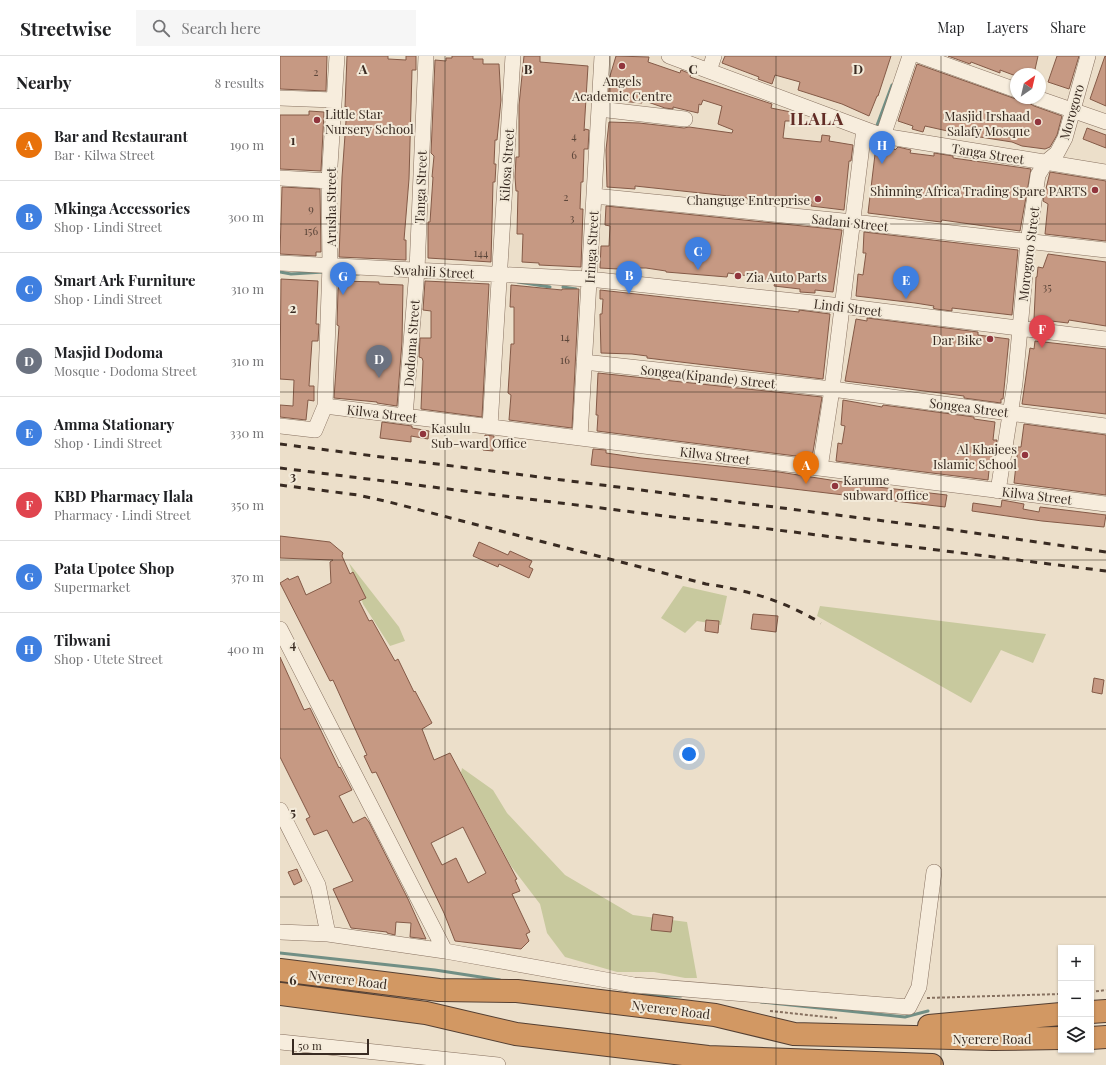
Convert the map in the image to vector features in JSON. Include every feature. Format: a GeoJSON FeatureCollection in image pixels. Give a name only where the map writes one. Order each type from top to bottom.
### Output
{"type":"FeatureCollection","features":[{"type":"Feature","properties":{"kind":"highway","name":"Nyerere Road"},"geometry":{"type":"LineString","coordinates":[[280,970],[439,990],[533,993],[715,1015],[794,1034],[993,1039],[1058,1038]]}},
{"type":"Feature","properties":{"kind":"highway","name":"Nyerere Road"},"geometry":{"type":"LineString","coordinates":[[280,994],[426,1013],[516,1034],[708,1057],[932,1065]]}},
{"type":"Feature","properties":{"kind":"highway"},"geometry":{"type":"LineString","coordinates":[[1094,1012],[1106,1011]]}},
{"type":"Feature","properties":{"kind":"highway"},"geometry":{"type":"LineString","coordinates":[[830,1035],[1058,1014]]}},
{"type":"Feature","properties":{"kind":"highway"},"geometry":{"type":"LineString","coordinates":[[1094,1038],[1106,1037]]}},
{"type":"Feature","properties":{"kind":"highway"},"geometry":{"type":"LineString","coordinates":[[785,1059],[829,1065]]}},
{"type":"Feature","properties":{"kind":"street","name":"Arusha Street"},"geometry":{"type":"LineString","coordinates":[[325,406],[330,265],[329,181],[337,56]]}},
{"type":"Feature","properties":{"kind":"street","name":"Tanga Street"},"geometry":{"type":"LineString","coordinates":[[417,270],[426,56]]}},
{"type":"Feature","properties":{"kind":"street","name":"Kilosa Street"},"geometry":{"type":"LineString","coordinates":[[490,426],[513,56]]}},
{"type":"Feature","properties":{"kind":"street","name":"Iringa Street"},"geometry":{"type":"LineString","coordinates":[[580,437],[602,56]]}},
{"type":"Feature","properties":{"kind":"street","name":"Tanga Street"},"geometry":{"type":"LineString","coordinates":[[669,56],[883,136],[1106,172]]}},
{"type":"Feature","properties":{"kind":"street"},"geometry":{"type":"LineString","coordinates":[[709,71],[714,56]]}},
{"type":"Feature","properties":{"kind":"street"},"geometry":{"type":"LineString","coordinates":[[883,136],[910,56]]}},
{"type":"Feature","properties":{"kind":"street"},"geometry":{"type":"LineString","coordinates":[[921,56],[1010,88]]}},
{"type":"Feature","properties":{"kind":"street","name":"Morogoro"},"geometry":{"type":"LineString","coordinates":[[1046,162],[1057,153],[1065,138],[1088,56]]}},
{"type":"Feature","properties":{"kind":"street"},"geometry":{"type":"LineString","coordinates":[[280,98],[333,100]]}},
{"type":"Feature","properties":{"kind":"street"},"geometry":{"type":"LineString","coordinates":[[1046,101],[1106,122]]}},
{"type":"Feature","properties":{"kind":"street"},"geometry":{"type":"LineString","coordinates":[[599,109],[685,119]]}},
{"type":"Feature","properties":{"kind":"street"},"geometry":{"type":"LineString","coordinates":[[820,468],[832,389],[864,129]]}},
{"type":"Feature","properties":{"kind":"street","name":"Morogoro Street"},"geometry":{"type":"LineString","coordinates":[[998,491],[1011,412],[1028,242],[1038,175],[1046,162]]}},
{"type":"Feature","properties":{"kind":"street"},"geometry":{"type":"LineString","coordinates":[[280,178],[329,181]]}},
{"type":"Feature","properties":{"kind":"street","name":"Sadani Street"},"geometry":{"type":"LineString","coordinates":[[594,196],[853,222],[1106,250]]}},
{"type":"Feature","properties":{"kind":"street","name":"Swahili Street"},"geometry":{"type":"LineString","coordinates":[[280,263],[589,279]]}},
{"type":"Feature","properties":{"kind":"street","name":"Dodoma Street"},"geometry":{"type":"LineString","coordinates":[[405,416],[417,270]]}},
{"type":"Feature","properties":{"kind":"street","name":"Lindi Street"},"geometry":{"type":"LineString","coordinates":[[589,279],[842,306],[1106,339]]}},
{"type":"Feature","properties":{"kind":"street","name":"Songea(Kipande) Street"},"geometry":{"type":"LineString","coordinates":[[584,362],[832,389]]}},
{"type":"Feature","properties":{"kind":"street","name":"Songea Street"},"geometry":{"type":"LineString","coordinates":[[832,389],[1106,426]]}},
{"type":"Feature","properties":{"kind":"street"},"geometry":{"type":"LineString","coordinates":[[280,426],[315,430],[325,406]]}},
{"type":"Feature","properties":{"kind":"street","name":"Kilwa Street"},"geometry":{"type":"LineString","coordinates":[[325,406],[1106,504]]}},
{"type":"Feature","properties":{"kind":"street"},"geometry":{"type":"LineString","coordinates":[[280,629],[445,951]]}},
{"type":"Feature","properties":{"kind":"street"},"geometry":{"type":"LineString","coordinates":[[280,810],[318,885],[328,934]]}},
{"type":"Feature","properties":{"kind":"street"},"geometry":{"type":"LineString","coordinates":[[280,932],[328,934],[445,951],[634,984],[733,994],[909,1007],[919,987],[934,872]]}},
{"type":"Feature","properties":{"kind":"street"},"geometry":{"type":"LineString","coordinates":[[280,1042],[498,1065]]}},
{"type":"Feature","properties":{"kind":"path"},"geometry":{"type":"LineString","coordinates":[[1094,992],[1106,990]]}},
{"type":"Feature","properties":{"kind":"green space"},"geometry":{"type":"Polygon","coordinates":[[[349,563],[399,627],[405,641],[390,646],[363,604],[349,563]]]}},
{"type":"Feature","properties":{"kind":"green space"},"geometry":{"type":"Polygon","coordinates":[[[683,586],[727,596],[721,625],[697,621],[685,633],[661,618],[683,586]]]}},
{"type":"Feature","properties":{"kind":"green space"},"geometry":{"type":"Polygon","coordinates":[[[820,606],[1046,634],[1033,663],[1001,650],[971,703],[817,616],[820,606]]]}},
{"type":"Feature","properties":{"kind":"green space"},"geometry":{"type":"Polygon","coordinates":[[[462,768],[493,790],[507,813],[565,875],[633,915],[687,922],[697,978],[685,978],[654,972],[617,972],[565,957],[547,933],[540,904],[511,866],[461,773],[462,768]]]}},
{"type":"Feature","properties":{"kind":"building"},"geometry":{"type":"Polygon","coordinates":[[[280,56],[327,56],[326,91],[280,89],[280,56]]]}},
{"type":"Feature","properties":{"kind":"building"},"geometry":{"type":"Polygon","coordinates":[[[347,56],[388,56],[388,59],[406,60],[406,56],[416,56],[416,70],[412,70],[409,179],[404,240],[406,240],[406,260],[339,257],[342,177],[347,107],[345,107],[347,56]]]}},
{"type":"Feature","properties":{"kind":"building"},"geometry":{"type":"Polygon","coordinates":[[[452,56],[473,56],[473,59],[483,59],[483,64],[499,64],[501,100],[497,140],[495,140],[494,164],[496,164],[495,182],[493,182],[491,262],[428,258],[428,222],[430,222],[434,156],[431,153],[435,60],[446,61],[446,58],[452,58],[452,56]]]}},
{"type":"Feature","properties":{"kind":"building"},"geometry":{"type":"Polygon","coordinates":[[[524,56],[540,56],[540,62],[588,66],[584,131],[585,129],[589,130],[588,149],[584,149],[583,182],[581,182],[580,209],[583,209],[581,267],[539,265],[539,263],[522,262],[523,234],[517,234],[518,191],[516,191],[515,177],[516,157],[519,157],[519,105],[524,56]]]}},
{"type":"Feature","properties":{"kind":"building"},"geometry":{"type":"Polygon","coordinates":[[[616,56],[649,57],[648,62],[680,73],[681,70],[691,74],[690,77],[772,104],[771,108],[791,112],[791,121],[785,121],[783,138],[821,142],[822,135],[830,136],[829,141],[853,145],[851,161],[849,161],[844,210],[811,206],[812,202],[786,199],[785,204],[748,200],[748,198],[635,186],[635,189],[607,187],[606,150],[609,122],[639,123],[684,128],[689,127],[732,133],[733,130],[718,124],[722,106],[703,100],[701,105],[699,104],[698,113],[673,107],[673,109],[665,108],[642,100],[642,103],[608,100],[610,76],[616,56]]]}},
{"type":"Feature","properties":{"kind":"building"},"geometry":{"type":"Polygon","coordinates":[[[725,56],[891,56],[878,96],[869,116],[842,104],[798,90],[800,82],[775,75],[772,84],[758,79],[759,77],[722,63],[725,56]]]}},
{"type":"Feature","properties":{"kind":"building"},"geometry":{"type":"Polygon","coordinates":[[[948,56],[1038,56],[1035,68],[1010,68],[1010,74],[1000,70],[1000,73],[971,62],[970,64],[948,56]]]}},
{"type":"Feature","properties":{"kind":"building"},"geometry":{"type":"Polygon","coordinates":[[[1057,56],[1079,56],[1069,89],[1048,82],[1057,56]]]}},
{"type":"Feature","properties":{"kind":"building"},"geometry":{"type":"Polygon","coordinates":[[[1105,56],[1106,57],[1106,106],[1090,99],[1105,56]]]}},
{"type":"Feature","properties":{"kind":"building"},"geometry":{"type":"Polygon","coordinates":[[[917,64],[1010,97],[1010,104],[1031,104],[1062,116],[1057,135],[1050,147],[1045,149],[960,134],[959,136],[951,135],[952,132],[925,126],[923,132],[912,129],[913,126],[898,121],[917,64]]]}},
{"type":"Feature","properties":{"kind":"building"},"geometry":{"type":"Polygon","coordinates":[[[309,111],[324,112],[321,171],[280,169],[280,115],[309,115],[309,111]]]}},
{"type":"Feature","properties":{"kind":"building"},"geometry":{"type":"Polygon","coordinates":[[[1087,128],[1106,135],[1106,148],[1083,139],[1087,128]]]}},
{"type":"Feature","properties":{"kind":"building"},"geometry":{"type":"Polygon","coordinates":[[[876,146],[892,146],[895,150],[898,147],[911,150],[910,153],[934,156],[934,153],[953,156],[953,158],[1031,169],[1020,231],[942,220],[941,222],[868,213],[876,146]]]}},
{"type":"Feature","properties":{"kind":"building"},"geometry":{"type":"Polygon","coordinates":[[[1050,172],[1106,181],[1106,241],[1045,234],[1048,204],[1043,201],[1050,172]]]}},
{"type":"Feature","properties":{"kind":"building"},"geometry":{"type":"Polygon","coordinates":[[[282,187],[320,189],[321,252],[316,252],[316,256],[280,254],[282,187]]]}},
{"type":"Feature","properties":{"kind":"building"},"geometry":{"type":"Polygon","coordinates":[[[606,206],[842,230],[833,292],[815,290],[815,293],[800,292],[800,289],[774,286],[775,282],[756,280],[756,277],[728,273],[727,277],[666,272],[646,268],[635,268],[635,270],[600,268],[601,246],[609,246],[610,226],[605,225],[606,206]]]}},
{"type":"Feature","properties":{"kind":"building"},"geometry":{"type":"Polygon","coordinates":[[[864,232],[1018,250],[1012,315],[952,308],[952,311],[936,309],[933,308],[934,306],[915,303],[856,296],[858,274],[863,275],[866,253],[863,253],[864,232]]]}},
{"type":"Feature","properties":{"kind":"building"},"geometry":{"type":"Polygon","coordinates":[[[1048,254],[1106,262],[1106,326],[1069,320],[1068,323],[1034,319],[1036,277],[1038,267],[1043,268],[1048,254]]]}},
{"type":"Feature","properties":{"kind":"building"},"geometry":{"type":"Polygon","coordinates":[[[281,279],[318,281],[316,324],[319,324],[318,341],[312,341],[309,386],[314,386],[314,401],[308,400],[306,420],[280,417],[280,405],[293,406],[294,380],[280,379],[281,279]]]}},
{"type":"Feature","properties":{"kind":"building"},"geometry":{"type":"Polygon","coordinates":[[[340,281],[379,282],[379,284],[403,285],[402,342],[397,406],[377,402],[334,398],[339,326],[337,325],[338,290],[340,281]]]}},
{"type":"Feature","properties":{"kind":"building"},"geometry":{"type":"Polygon","coordinates":[[[425,281],[489,284],[482,417],[421,409],[423,361],[422,358],[419,357],[420,338],[431,338],[431,311],[423,310],[425,281]]]}},
{"type":"Feature","properties":{"kind":"building"},"geometry":{"type":"Polygon","coordinates":[[[511,285],[562,290],[579,289],[572,428],[509,420],[511,395],[508,393],[511,344],[514,344],[514,307],[510,307],[511,285]]]}},
{"type":"Feature","properties":{"kind":"building"},"geometry":{"type":"Polygon","coordinates":[[[600,290],[799,312],[799,310],[830,314],[823,379],[647,358],[647,356],[632,354],[601,353],[600,314],[602,314],[603,299],[600,299],[600,290]]]}},
{"type":"Feature","properties":{"kind":"building"},"geometry":{"type":"Polygon","coordinates":[[[867,318],[978,332],[978,335],[1009,339],[1003,399],[1001,399],[1001,403],[964,398],[964,396],[845,381],[856,319],[867,321],[867,318]]]}},
{"type":"Feature","properties":{"kind":"building"},"geometry":{"type":"Polygon","coordinates":[[[1035,341],[1106,349],[1106,414],[1022,404],[1030,348],[1034,349],[1035,341]]]}},
{"type":"Feature","properties":{"kind":"building"},"geometry":{"type":"Polygon","coordinates":[[[598,373],[822,397],[812,458],[597,431],[598,415],[596,415],[598,373]]]}},
{"type":"Feature","properties":{"kind":"building"},"geometry":{"type":"Polygon","coordinates":[[[843,400],[882,407],[883,405],[974,417],[974,419],[995,422],[993,440],[997,440],[994,461],[990,461],[988,480],[836,461],[838,443],[842,444],[845,426],[841,425],[843,400]]]}},
{"type":"Feature","properties":{"kind":"building"},"geometry":{"type":"Polygon","coordinates":[[[382,422],[412,426],[412,428],[429,431],[428,439],[411,436],[411,442],[380,438],[382,422]]]}},
{"type":"Feature","properties":{"kind":"building"},"geometry":{"type":"Polygon","coordinates":[[[1024,424],[1106,435],[1106,495],[1014,483],[1018,447],[1021,447],[1024,424]]]}},
{"type":"Feature","properties":{"kind":"building"},"geometry":{"type":"Polygon","coordinates":[[[485,435],[494,436],[493,451],[483,450],[485,435]]]}},
{"type":"Feature","properties":{"kind":"building"},"geometry":{"type":"Polygon","coordinates":[[[593,449],[606,450],[606,453],[641,458],[779,472],[869,486],[947,495],[945,507],[591,465],[593,449]]]}},
{"type":"Feature","properties":{"kind":"building"},"geometry":{"type":"Polygon","coordinates":[[[1002,500],[1024,504],[1023,509],[1039,512],[1040,507],[1106,515],[1104,527],[1042,521],[972,511],[973,503],[1001,507],[1002,500]]]}},
{"type":"Feature","properties":{"kind":"building"},"geometry":{"type":"Polygon","coordinates":[[[280,536],[330,542],[343,553],[342,556],[350,574],[353,572],[366,598],[359,601],[369,621],[372,620],[395,661],[398,659],[414,692],[415,691],[432,723],[422,729],[434,760],[450,753],[517,879],[515,880],[520,891],[512,894],[530,932],[526,934],[529,941],[521,949],[455,941],[444,913],[376,772],[372,773],[364,756],[367,755],[333,680],[330,681],[280,583],[288,578],[289,580],[298,576],[306,595],[331,583],[330,562],[333,560],[280,558],[280,536]],[[463,827],[431,843],[442,865],[456,858],[468,883],[486,873],[463,827]]]}},
{"type":"Feature","properties":{"kind":"building"},"geometry":{"type":"Polygon","coordinates":[[[479,542],[508,555],[510,551],[532,561],[529,567],[533,569],[529,578],[499,564],[498,567],[473,556],[479,542]]]}},
{"type":"Feature","properties":{"kind":"building"},"geometry":{"type":"Polygon","coordinates":[[[753,614],[778,616],[776,632],[751,629],[753,614]]]}},
{"type":"Feature","properties":{"kind":"building"},"geometry":{"type":"Polygon","coordinates":[[[706,620],[719,621],[718,633],[705,631],[706,620]]]}},
{"type":"Feature","properties":{"kind":"building"},"geometry":{"type":"Polygon","coordinates":[[[280,657],[304,710],[310,708],[339,768],[340,767],[352,790],[339,796],[353,823],[365,817],[369,822],[408,899],[426,939],[410,937],[411,923],[396,922],[395,935],[387,932],[351,928],[333,889],[353,881],[327,830],[314,835],[306,819],[310,817],[280,757],[280,657]]]}},
{"type":"Feature","properties":{"kind":"building"},"geometry":{"type":"Polygon","coordinates":[[[1094,678],[1104,680],[1102,694],[1092,692],[1094,678]]]}},
{"type":"Feature","properties":{"kind":"building"},"geometry":{"type":"Polygon","coordinates":[[[297,869],[302,881],[294,885],[288,872],[297,869]]]}},
{"type":"Feature","properties":{"kind":"building"},"geometry":{"type":"Polygon","coordinates":[[[653,914],[673,917],[671,932],[651,930],[653,914]]]}},
{"type":"Feature","properties":{"kind":"waterway"},"geometry":{"type":"LineString","coordinates":[[876,128],[892,85]]}},
{"type":"Feature","properties":{"kind":"waterway"},"geometry":{"type":"LineString","coordinates":[[280,272],[291,274],[324,272]]}},
{"type":"Feature","properties":{"kind":"waterway"},"geometry":{"type":"LineString","coordinates":[[335,275],[359,274]]}},
{"type":"Feature","properties":{"kind":"waterway"},"geometry":{"type":"LineString","coordinates":[[518,282],[550,287]]}},
{"type":"Feature","properties":{"kind":"waterway"},"geometry":{"type":"LineString","coordinates":[[563,287],[576,289]]}},
{"type":"Feature","properties":{"kind":"waterway"},"geometry":{"type":"LineString","coordinates":[[280,953],[435,970],[500,980]]}},
{"type":"Feature","properties":{"kind":"waterway"},"geometry":{"type":"LineString","coordinates":[[643,995],[681,996]]}},
{"type":"Feature","properties":{"kind":"waterway"},"geometry":{"type":"LineString","coordinates":[[761,1002],[905,1017],[928,1011]]}},
{"type":"Feature","properties":{"kind":"railway"},"geometry":{"type":"LineString","coordinates":[[280,444],[947,529],[1106,552]]}},
{"type":"Feature","properties":{"kind":"railway"},"geometry":{"type":"LineString","coordinates":[[280,468],[1106,571]]}},
{"type":"Feature","properties":{"kind":"railway"},"geometry":{"type":"LineString","coordinates":[[280,485],[358,495],[389,502],[706,584],[751,593],[793,608],[821,623]]}},
{"type":"Feature","properties":{"kind":"place","name":"Angels Academic Centre"},"geometry":{"type":"Point","coordinates":[622,66]}},
{"type":"Feature","properties":{"kind":"place","name":"Little Star Nursery School"},"geometry":{"type":"Point","coordinates":[317,120]}},
{"type":"Feature","properties":{"kind":"place","name":"Masjid Irshaad Salafy Mosque"},"geometry":{"type":"Point","coordinates":[1038,122]}},
{"type":"Feature","properties":{"kind":"place","name":"Tibwani"},"geometry":{"type":"Point","coordinates":[882,164]}},
{"type":"Feature","properties":{"kind":"place","name":"Shinning Africa Trading Spare PARTS"},"geometry":{"type":"Point","coordinates":[1095,190]}},
{"type":"Feature","properties":{"kind":"place","name":"Changuge Entreprise"},"geometry":{"type":"Point","coordinates":[818,199]}},
{"type":"Feature","properties":{"kind":"place","name":"Smart Ark Furniture"},"geometry":{"type":"Point","coordinates":[698,270]}},
{"type":"Feature","properties":{"kind":"place","name":"Zia Auto Parts"},"geometry":{"type":"Point","coordinates":[738,276]}},
{"type":"Feature","properties":{"kind":"place","name":"Mkinga Accessories"},"geometry":{"type":"Point","coordinates":[629,294]}},
{"type":"Feature","properties":{"kind":"place","name":"Pata Upotee Shop"},"geometry":{"type":"Point","coordinates":[343,295]}},
{"type":"Feature","properties":{"kind":"place","name":"Amma Stationary"},"geometry":{"type":"Point","coordinates":[906,299]}},
{"type":"Feature","properties":{"kind":"place","name":"Dar Bike"},"geometry":{"type":"Point","coordinates":[990,339]}},
{"type":"Feature","properties":{"kind":"place","name":"KBD Pharmacy Ilala"},"geometry":{"type":"Point","coordinates":[1042,348]}},
{"type":"Feature","properties":{"kind":"place","name":"Masjid Dodoma"},"geometry":{"type":"Point","coordinates":[379,378]}},
{"type":"Feature","properties":{"kind":"place","name":"Kasulu Sub-ward Office"},"geometry":{"type":"Point","coordinates":[423,434]}},
{"type":"Feature","properties":{"kind":"place","name":"Al Khajees Islamic School"},"geometry":{"type":"Point","coordinates":[1025,455]}},
{"type":"Feature","properties":{"kind":"place","name":"Bar and Restaurant"},"geometry":{"type":"Point","coordinates":[806,484]}},
{"type":"Feature","properties":{"kind":"place","name":"Karume subward office"},"geometry":{"type":"Point","coordinates":[835,486]}},
{"type":"Feature","properties":{"kind":"district","name":"ILALA"},"geometry":{"type":"Point","coordinates":[817,118]}}]}
